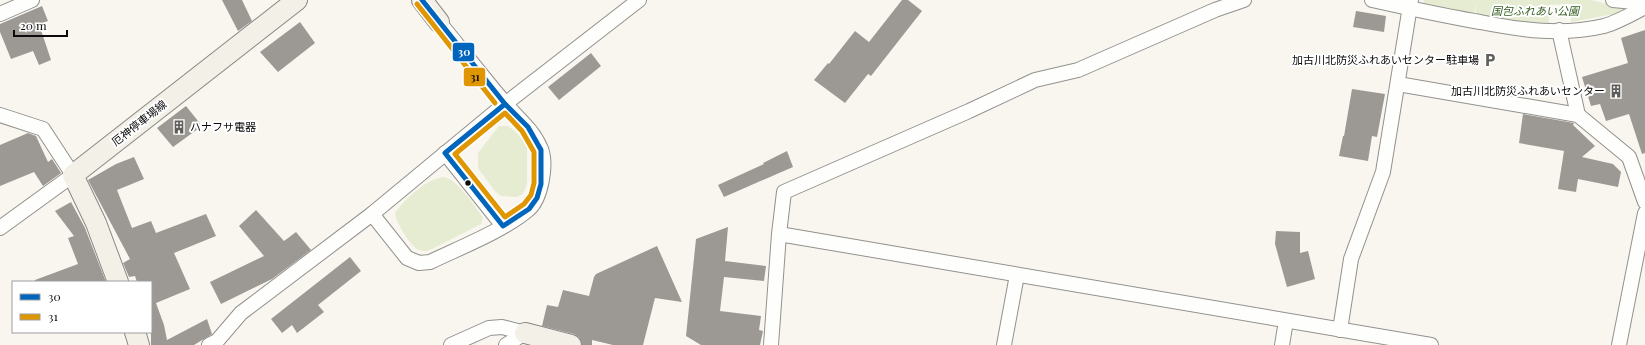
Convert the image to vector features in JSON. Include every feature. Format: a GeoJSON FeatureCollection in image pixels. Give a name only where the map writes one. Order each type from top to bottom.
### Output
{"type":"FeatureCollection","features":[{"type":"Feature","properties":{"kind":"main road","name":"厄神停車場線"},"geometry":{"type":"LineString","coordinates":[[73,175],[297,0]]}},
{"type":"Feature","properties":{"kind":"main road"},"geometry":{"type":"LineString","coordinates":[[422,0],[439,22]]}},
{"type":"Feature","properties":{"kind":"main road"},"geometry":{"type":"LineString","coordinates":[[73,175],[96,222],[118,281]]}},
{"type":"Feature","properties":{"kind":"main road"},"geometry":{"type":"LineString","coordinates":[[135,333],[139,345]]}},
{"type":"Feature","properties":{"kind":"main road"},"geometry":{"type":"LineString","coordinates":[[525,333],[571,345]]}},
{"type":"Feature","properties":{"kind":"street"},"geometry":{"type":"LineString","coordinates":[[0,14],[32,0]]}},
{"type":"Feature","properties":{"kind":"street"},"geometry":{"type":"LineString","coordinates":[[209,345],[217,341],[241,313],[372,214],[505,104],[639,0]]}},
{"type":"Feature","properties":{"kind":"street"},"geometry":{"type":"LineString","coordinates":[[771,345],[779,234],[784,192],[969,111],[1035,80],[1078,70],[1215,10],[1244,0]]}},
{"type":"Feature","properties":{"kind":"street"},"geometry":{"type":"LineString","coordinates":[[1372,0],[1410,4],[1523,30],[1541,32],[1603,26],[1618,21],[1645,6]]}},
{"type":"Feature","properties":{"kind":"street"},"geometry":{"type":"LineString","coordinates":[[1613,0],[1645,3]]}},
{"type":"Feature","properties":{"kind":"street"},"geometry":{"type":"LineString","coordinates":[[1340,330],[1351,259],[1384,172],[1410,4]]}},
{"type":"Feature","properties":{"kind":"street"},"geometry":{"type":"LineString","coordinates":[[372,214],[407,258],[419,263],[430,262],[503,226],[529,209],[537,198],[541,184],[542,168],[541,150],[535,139],[528,127],[505,104],[439,22]]}},
{"type":"Feature","properties":{"kind":"street"},"geometry":{"type":"LineString","coordinates":[[1559,30],[1578,115]]}},
{"type":"Feature","properties":{"kind":"street"},"geometry":{"type":"LineString","coordinates":[[1398,84],[1578,115],[1629,156],[1645,202]]}},
{"type":"Feature","properties":{"kind":"street"},"geometry":{"type":"LineString","coordinates":[[0,115],[43,129],[73,175],[0,228]]}},
{"type":"Feature","properties":{"kind":"street"},"geometry":{"type":"LineString","coordinates":[[445,153],[503,226]]}},
{"type":"Feature","properties":{"kind":"street"},"geometry":{"type":"LineString","coordinates":[[1619,345],[1645,212]]}},
{"type":"Feature","properties":{"kind":"street"},"geometry":{"type":"LineString","coordinates":[[779,234],[1431,345]]}},
{"type":"Feature","properties":{"kind":"street"},"geometry":{"type":"LineString","coordinates":[[1004,345],[1016,275]]}},
{"type":"Feature","properties":{"kind":"street"},"geometry":{"type":"LineString","coordinates":[[1282,345],[1286,321]]}},
{"type":"Feature","properties":{"kind":"street"},"geometry":{"type":"LineString","coordinates":[[451,345],[489,328],[502,326],[525,333]]}},
{"type":"Feature","properties":{"kind":"street"},"geometry":{"type":"LineString","coordinates":[[506,345],[525,333]]}},
{"type":"Feature","properties":{"kind":"green space"},"geometry":{"type":"Polygon","coordinates":[[[1424,0],[1476,0],[1475,14],[1423,4],[1424,0]]]}},
{"type":"Feature","properties":{"kind":"green space","name":"国包ふれあい公園"},"geometry":{"type":"Polygon","coordinates":[[[1476,0],[1592,0],[1625,9],[1619,13],[1571,22],[1570,4],[1549,5],[1549,23],[1517,22],[1476,15],[1476,0]]]}},
{"type":"Feature","properties":{"kind":"green space"},"geometry":{"type":"Polygon","coordinates":[[[499,126],[508,126],[518,134],[527,147],[527,184],[523,194],[516,197],[501,196],[495,191],[478,168],[478,153],[499,126]]]}},
{"type":"Feature","properties":{"kind":"green space"},"geometry":{"type":"Polygon","coordinates":[[[444,177],[455,183],[460,188],[483,218],[481,224],[432,249],[421,251],[408,239],[398,222],[395,213],[416,190],[430,182],[444,177]]]}},
{"type":"Feature","properties":{"kind":"building"},"geometry":{"type":"Polygon","coordinates":[[[222,0],[242,0],[252,21],[238,31],[222,0]]]}},
{"type":"Feature","properties":{"kind":"building"},"geometry":{"type":"Polygon","coordinates":[[[902,0],[908,0],[922,11],[871,76],[868,74],[845,103],[814,80],[828,63],[829,64],[855,31],[869,42],[902,0]]]}},
{"type":"Feature","properties":{"kind":"building"},"geometry":{"type":"Polygon","coordinates":[[[42,6],[48,21],[39,24],[51,60],[39,65],[33,51],[11,59],[0,32],[0,24],[42,6]]]}},
{"type":"Feature","properties":{"kind":"building"},"geometry":{"type":"Polygon","coordinates":[[[1356,11],[1386,16],[1384,32],[1353,27],[1356,11]]]}},
{"type":"Feature","properties":{"kind":"building"},"geometry":{"type":"Polygon","coordinates":[[[300,22],[315,43],[278,72],[260,52],[300,22]]]}},
{"type":"Feature","properties":{"kind":"building","name":"加古川北防災ふれあいセンター"},"geometry":{"type":"Polygon","coordinates":[[[1645,30],[1645,153],[1642,154],[1629,114],[1606,121],[1600,104],[1591,106],[1582,77],[1628,63],[1621,38],[1645,30]]]}},
{"type":"Feature","properties":{"kind":"building"},"geometry":{"type":"Polygon","coordinates":[[[591,53],[601,66],[559,100],[548,87],[591,53]]]}},
{"type":"Feature","properties":{"kind":"building"},"geometry":{"type":"Polygon","coordinates":[[[1352,89],[1385,94],[1377,137],[1372,136],[1368,161],[1339,156],[1352,89]]]}},
{"type":"Feature","properties":{"kind":"building","name":"ハナフサ電器"},"geometry":{"type":"Polygon","coordinates":[[[186,106],[202,126],[173,147],[157,128],[186,106]]]}},
{"type":"Feature","properties":{"kind":"building"},"geometry":{"type":"Polygon","coordinates":[[[1523,114],[1574,123],[1573,125],[1595,146],[1582,157],[1613,164],[1621,172],[1618,187],[1578,179],[1576,192],[1558,189],[1564,151],[1519,143],[1523,114]]]}},
{"type":"Feature","properties":{"kind":"building"},"geometry":{"type":"Polygon","coordinates":[[[28,133],[36,136],[48,162],[52,159],[61,173],[43,186],[34,172],[0,186],[0,145],[28,133]]]}},
{"type":"Feature","properties":{"kind":"building"},"geometry":{"type":"Polygon","coordinates":[[[787,151],[793,167],[724,197],[718,185],[764,164],[763,163],[787,151]]]}},
{"type":"Feature","properties":{"kind":"building"},"geometry":{"type":"Polygon","coordinates":[[[134,157],[144,179],[117,190],[132,228],[151,221],[156,233],[206,214],[216,236],[174,253],[190,289],[156,303],[164,325],[167,340],[207,319],[212,334],[194,345],[151,345],[152,281],[137,281],[135,276],[129,277],[123,263],[130,259],[88,180],[116,164],[134,157]]]}},
{"type":"Feature","properties":{"kind":"building"},"geometry":{"type":"Polygon","coordinates":[[[71,202],[85,228],[106,281],[35,281],[78,264],[68,238],[74,236],[55,211],[71,202]]]}},
{"type":"Feature","properties":{"kind":"building"},"geometry":{"type":"Polygon","coordinates":[[[256,210],[284,241],[296,232],[311,250],[272,279],[221,304],[210,282],[264,256],[239,226],[256,210]]]}},
{"type":"Feature","properties":{"kind":"building"},"geometry":{"type":"Polygon","coordinates":[[[728,227],[725,261],[766,266],[764,281],[724,277],[720,311],[761,316],[759,330],[763,331],[760,345],[701,345],[686,336],[696,239],[728,227]]]}},
{"type":"Feature","properties":{"kind":"building"},"geometry":{"type":"Polygon","coordinates":[[[1276,231],[1300,232],[1300,253],[1308,251],[1315,279],[1287,287],[1275,244],[1276,231]]]}},
{"type":"Feature","properties":{"kind":"building"},"geometry":{"type":"Polygon","coordinates":[[[657,246],[682,302],[655,298],[643,345],[613,345],[592,340],[592,345],[582,345],[579,337],[574,334],[542,326],[547,305],[558,307],[563,290],[589,296],[596,274],[657,246]]]}},
{"type":"Feature","properties":{"kind":"building"},"geometry":{"type":"Polygon","coordinates":[[[350,257],[361,271],[318,305],[324,312],[297,333],[292,325],[282,333],[271,319],[350,257]]]}},
{"type":"Feature","properties":{"kind":"transit line","name":"30"},"geometry":{"type":"LineString","coordinates":[[422,0],[505,104]]}},
{"type":"Feature","properties":{"kind":"transit line","name":"31"},"geometry":{"type":"LineString","coordinates":[[417,4],[495,103]]}},
{"type":"Feature","properties":{"kind":"transit line","name":"30"},"geometry":{"type":"LineString","coordinates":[[505,104],[528,127],[541,150],[541,184],[537,198],[529,209],[503,226],[445,153],[505,104]]}},
{"type":"Feature","properties":{"kind":"transit line","name":"31"},"geometry":{"type":"LineString","coordinates":[[505,113],[522,131],[534,152],[534,183],[531,195],[524,204],[505,217],[455,154],[505,113]]}},
{"type":"Feature","properties":{"kind":"place","name":"加古川北防災ふれあいセンター駐車場"},"geometry":{"type":"Point","coordinates":[1490,60]}},
{"type":"Feature","properties":{"kind":"place","name":"加古川北防災ふれあいセンター"},"geometry":{"type":"Point","coordinates":[1616,91]}},
{"type":"Feature","properties":{"kind":"place","name":"ハナフサ電器"},"geometry":{"type":"Point","coordinates":[179,127]}}]}
